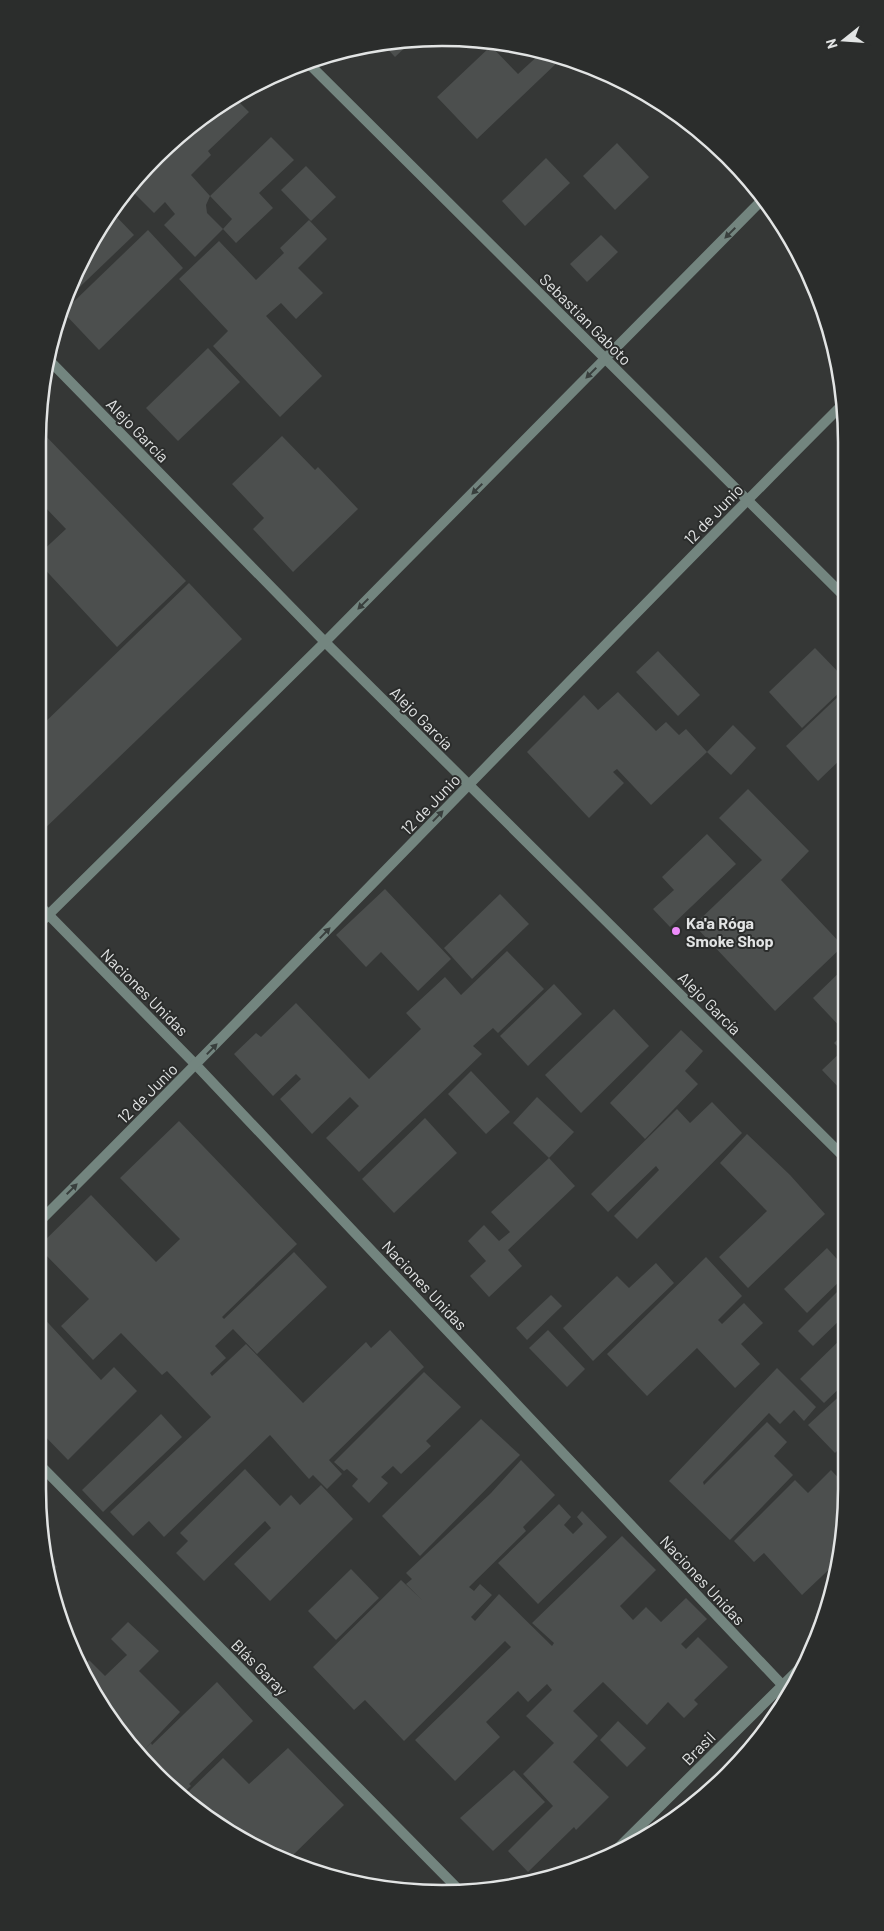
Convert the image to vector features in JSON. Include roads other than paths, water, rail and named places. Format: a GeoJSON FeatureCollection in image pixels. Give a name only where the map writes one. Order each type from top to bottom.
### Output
{"type":"FeatureCollection","features":[{"type":"Feature","properties":{"kind":"street","name":"Sebastian Gaboto"},"geometry":{"type":"LineString","coordinates":[[313,68],[838,590]]}},
{"type":"Feature","properties":{"kind":"street"},"geometry":{"type":"LineString","coordinates":[[48,914],[325,642],[758,204]]}},
{"type":"Feature","properties":{"kind":"street","name":"Alejo García"},"geometry":{"type":"LineString","coordinates":[[54,365],[325,642],[838,1150]]}},
{"type":"Feature","properties":{"kind":"street","name":"12 de Junio"},"geometry":{"type":"LineString","coordinates":[[46,1216],[836,411]]}},
{"type":"Feature","properties":{"kind":"street","name":"Naciones Unidas"},"geometry":{"type":"LineString","coordinates":[[48,914],[196,1065],[785,1688]]}},
{"type":"Feature","properties":{"kind":"street","name":"Blás Garay"},"geometry":{"type":"LineString","coordinates":[[46,1471],[454,1885]]}},
{"type":"Feature","properties":{"kind":"street","name":"Brasil"},"geometry":{"type":"LineString","coordinates":[[631,1837],[783,1690]]}},
{"type":"Feature","properties":{"kind":"place","name":"Ka'a Róga Smoke Shop"},"geometry":{"type":"Point","coordinates":[676,931]}}]}
